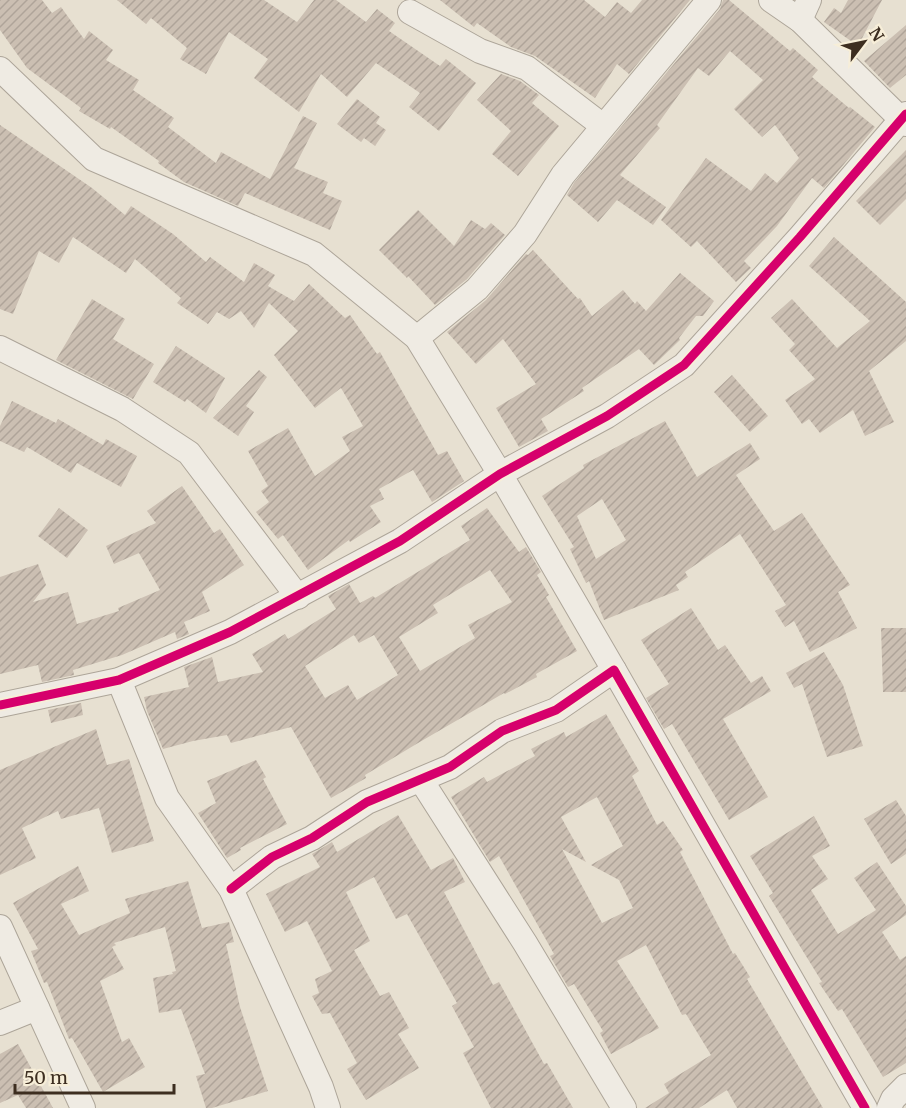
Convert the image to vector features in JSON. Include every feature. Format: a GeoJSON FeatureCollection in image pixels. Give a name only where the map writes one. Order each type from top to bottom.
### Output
{"type":"FeatureCollection","features":[{"type":"Feature","properties":{"kind":"street"},"geometry":{"type":"LineString","coordinates":[[417,338],[477,289],[525,234],[562,175],[709,0]]}},
{"type":"Feature","properties":{"kind":"street"},"geometry":{"type":"LineString","coordinates":[[0,705],[119,680],[230,633],[400,541],[500,474],[607,416],[684,365],[904,119],[804,10],[771,0]]}},
{"type":"Feature","properties":{"kind":"street"},"geometry":{"type":"LineString","coordinates":[[410,12],[480,51],[527,68],[603,126]]}},
{"type":"Feature","properties":{"kind":"street"},"geometry":{"type":"LineString","coordinates":[[0,69],[94,159],[314,255],[417,338],[500,474],[865,1108]]}},
{"type":"Feature","properties":{"kind":"street"},"geometry":{"type":"LineString","coordinates":[[0,348],[122,409],[189,453],[298,597]]}},
{"type":"Feature","properties":{"kind":"street"},"geometry":{"type":"LineString","coordinates":[[231,889],[272,857],[312,838],[367,802],[450,767],[501,731],[556,710],[614,670]]}},
{"type":"Feature","properties":{"kind":"street"},"geometry":{"type":"LineString","coordinates":[[119,680],[167,798],[231,889],[328,1108]]}},
{"type":"Feature","properties":{"kind":"street"},"geometry":{"type":"LineString","coordinates":[[421,780],[525,943],[624,1108]]}},
{"type":"Feature","properties":{"kind":"street"},"geometry":{"type":"LineString","coordinates":[[0,927],[83,1108]]}},
{"type":"Feature","properties":{"kind":"street"},"geometry":{"type":"LineString","coordinates":[[0,1023],[37,1008]]}},
{"type":"Feature","properties":{"kind":"street"},"geometry":{"type":"LineString","coordinates":[[888,1108],[893,1099],[906,1086]]}},
{"type":"Feature","properties":{"kind":"building"},"geometry":{"type":"Polygon","coordinates":[[[0,0],[42,0],[52,13],[61,7],[84,39],[89,31],[113,50],[106,60],[139,80],[133,90],[174,118],[168,127],[216,163],[221,152],[270,179],[303,116],[317,123],[294,168],[328,182],[323,193],[342,201],[330,230],[245,193],[238,206],[184,182],[111,127],[110,129],[79,111],[81,108],[27,68],[0,30],[0,0]]]}},
{"type":"Feature","properties":{"kind":"building"},"geometry":{"type":"Polygon","coordinates":[[[117,0],[264,0],[297,22],[314,0],[336,0],[366,22],[377,9],[395,23],[389,31],[440,66],[446,59],[476,83],[439,131],[409,107],[420,93],[376,63],[347,97],[321,74],[299,112],[254,78],[268,59],[229,32],[206,74],[180,59],[187,48],[151,18],[146,24],[117,0]]]}},
{"type":"Feature","properties":{"kind":"building"},"geometry":{"type":"Polygon","coordinates":[[[440,0],[584,0],[605,17],[617,2],[631,13],[642,0],[690,0],[629,74],[617,64],[595,98],[535,56],[511,47],[477,23],[474,27],[440,0]]]}},
{"type":"Feature","properties":{"kind":"building"},"geometry":{"type":"Polygon","coordinates":[[[723,0],[729,0],[790,51],[793,48],[818,70],[812,77],[875,127],[824,188],[812,178],[777,226],[744,261],[751,268],[736,282],[697,241],[691,247],[661,220],[706,158],[751,191],[765,173],[777,183],[799,158],[775,125],[762,137],[734,109],[763,80],[730,51],[709,76],[698,68],[657,125],[660,128],[620,175],[666,207],[653,225],[617,200],[598,222],[567,195],[574,183],[720,9],[723,0]]]}},
{"type":"Feature","properties":{"kind":"building"},"geometry":{"type":"Polygon","coordinates":[[[848,0],[882,0],[858,46],[824,22],[834,8],[841,13],[848,0]]]}},
{"type":"Feature","properties":{"kind":"building"},"geometry":{"type":"Polygon","coordinates":[[[906,25],[906,75],[890,88],[864,61],[906,25]]]}},
{"type":"Feature","properties":{"kind":"building"},"geometry":{"type":"Polygon","coordinates":[[[501,74],[520,81],[539,95],[532,103],[559,126],[518,176],[492,154],[511,131],[477,100],[501,74]]]}},
{"type":"Feature","properties":{"kind":"building"},"geometry":{"type":"Polygon","coordinates":[[[357,99],[380,117],[376,123],[386,130],[375,146],[364,138],[361,142],[337,124],[357,99]]]}},
{"type":"Feature","properties":{"kind":"building"},"geometry":{"type":"Polygon","coordinates":[[[0,125],[92,188],[125,215],[131,206],[173,234],[206,262],[210,257],[244,282],[254,263],[275,275],[268,286],[294,301],[309,284],[345,318],[350,315],[377,354],[380,352],[438,455],[447,451],[464,481],[432,502],[413,470],[379,489],[384,499],[370,506],[381,522],[350,542],[349,540],[308,570],[283,535],[278,539],[256,512],[269,502],[261,491],[268,486],[248,451],[288,428],[315,476],[350,451],[342,437],[363,426],[341,388],[315,408],[274,355],[298,331],[269,303],[254,328],[241,311],[229,319],[217,312],[208,324],[177,303],[181,298],[135,259],[126,273],[73,237],[59,263],[39,251],[13,314],[0,309],[0,125]]]}},
{"type":"Feature","properties":{"kind":"building"},"geometry":{"type":"Polygon","coordinates":[[[906,150],[906,199],[880,225],[856,201],[906,150]]]}},
{"type":"Feature","properties":{"kind":"building"},"geometry":{"type":"Polygon","coordinates":[[[418,210],[454,246],[471,220],[485,229],[491,223],[505,235],[467,279],[435,305],[379,250],[418,210]]]}},
{"type":"Feature","properties":{"kind":"building"},"geometry":{"type":"Polygon","coordinates":[[[834,237],[906,302],[906,341],[869,371],[894,422],[865,436],[853,410],[820,433],[809,419],[802,424],[785,400],[815,379],[789,350],[795,344],[771,318],[792,299],[837,348],[870,321],[809,266],[834,237]]]}},
{"type":"Feature","properties":{"kind":"building"},"geometry":{"type":"Polygon","coordinates":[[[533,250],[578,299],[580,298],[592,316],[623,290],[635,304],[637,301],[646,311],[680,273],[714,301],[703,316],[696,316],[679,338],[680,340],[654,365],[639,349],[582,388],[584,391],[541,419],[548,431],[519,447],[496,408],[536,384],[503,339],[476,364],[447,332],[486,300],[526,254],[528,255],[533,250]]]}},
{"type":"Feature","properties":{"kind":"building"},"geometry":{"type":"Polygon","coordinates":[[[92,299],[125,319],[113,339],[154,364],[133,399],[56,360],[92,299]]]}},
{"type":"Feature","properties":{"kind":"building"},"geometry":{"type":"Polygon","coordinates":[[[176,346],[225,378],[206,413],[187,399],[185,402],[153,382],[176,346]]]}},
{"type":"Feature","properties":{"kind":"building"},"geometry":{"type":"Polygon","coordinates":[[[259,370],[267,377],[246,406],[254,412],[238,436],[213,418],[259,370]]]}},
{"type":"Feature","properties":{"kind":"building"},"geometry":{"type":"Polygon","coordinates":[[[732,375],[768,416],[750,432],[714,392],[732,375]]]}},
{"type":"Feature","properties":{"kind":"building"},"geometry":{"type":"Polygon","coordinates":[[[12,401],[56,423],[58,419],[103,445],[106,439],[137,456],[121,487],[77,463],[71,473],[27,447],[24,452],[0,441],[0,426],[12,401]]]}},
{"type":"Feature","properties":{"kind":"building"},"geometry":{"type":"Polygon","coordinates":[[[665,421],[697,477],[750,443],[760,459],[736,475],[774,531],[802,513],[850,585],[838,592],[857,628],[810,652],[794,621],[785,627],[775,611],[786,605],[740,534],[685,572],[688,577],[676,585],[679,590],[604,620],[589,581],[586,583],[570,549],[574,547],[542,496],[584,468],[583,465],[665,421]],[[602,499],[577,516],[596,559],[626,540],[602,499]]]}},
{"type":"Feature","properties":{"kind":"building"},"geometry":{"type":"Polygon","coordinates":[[[182,486],[214,533],[220,529],[244,565],[202,592],[210,611],[184,622],[189,634],[177,639],[175,632],[122,655],[73,670],[74,675],[42,682],[38,665],[0,674],[0,577],[38,564],[46,585],[33,602],[68,592],[77,624],[119,611],[118,608],[160,590],[139,553],[114,564],[106,546],[156,523],[147,511],[182,486]]]}},
{"type":"Feature","properties":{"kind":"building"},"geometry":{"type":"Polygon","coordinates":[[[59,508],[88,530],[67,558],[38,536],[59,508]]]}},
{"type":"Feature","properties":{"kind":"building"},"geometry":{"type":"Polygon","coordinates":[[[487,508],[519,552],[526,547],[541,572],[537,575],[549,595],[546,597],[577,651],[536,674],[537,677],[504,693],[418,743],[331,798],[291,727],[231,743],[227,735],[163,749],[147,711],[144,697],[189,687],[184,667],[212,657],[218,682],[263,672],[252,654],[285,634],[288,639],[336,609],[328,596],[349,584],[360,603],[373,596],[375,598],[470,540],[461,526],[487,508]],[[490,570],[433,605],[438,613],[399,637],[420,671],[475,638],[468,625],[512,602],[490,570]],[[354,635],[305,666],[325,698],[348,685],[357,700],[398,675],[374,635],[359,643],[354,635]]]}},
{"type":"Feature","properties":{"kind":"building"},"geometry":{"type":"Polygon","coordinates":[[[691,608],[718,650],[725,645],[751,683],[762,676],[771,691],[723,719],[768,797],[729,820],[672,724],[664,729],[646,698],[669,684],[641,640],[691,608]]]}},
{"type":"Feature","properties":{"kind":"building"},"geometry":{"type":"Polygon","coordinates":[[[881,628],[906,628],[906,692],[883,692],[881,628]]]}},
{"type":"Feature","properties":{"kind":"building"},"geometry":{"type":"Polygon","coordinates":[[[824,652],[843,685],[863,746],[827,757],[802,684],[794,688],[786,673],[824,652]]]}},
{"type":"Feature","properties":{"kind":"building"},"geometry":{"type":"Polygon","coordinates":[[[81,703],[83,715],[51,723],[48,710],[81,703]]]}},
{"type":"Feature","properties":{"kind":"building"},"geometry":{"type":"Polygon","coordinates":[[[606,714],[639,771],[632,776],[657,825],[663,821],[683,850],[680,852],[733,954],[735,953],[750,977],[747,979],[823,1108],[737,1108],[727,1090],[699,1108],[645,1108],[669,1093],[664,1084],[711,1055],[686,1014],[682,1015],[646,945],[617,961],[659,1028],[611,1054],[600,1033],[603,1031],[574,984],[568,987],[550,956],[554,954],[499,856],[490,862],[451,797],[484,777],[487,782],[535,756],[531,749],[564,732],[566,737],[606,714]],[[597,797],[561,817],[586,862],[562,849],[602,923],[633,908],[619,880],[591,865],[623,846],[597,797]]]}},
{"type":"Feature","properties":{"kind":"building"},"geometry":{"type":"Polygon","coordinates":[[[96,729],[107,765],[129,759],[154,841],[112,853],[99,808],[61,819],[58,811],[22,828],[36,858],[0,875],[0,770],[96,729]]]}},
{"type":"Feature","properties":{"kind":"building"},"geometry":{"type":"Polygon","coordinates":[[[256,760],[266,777],[263,779],[287,824],[240,848],[241,850],[227,858],[198,813],[216,803],[207,781],[256,760]]]}},
{"type":"Feature","properties":{"kind":"building"},"geometry":{"type":"Polygon","coordinates":[[[896,800],[906,816],[906,854],[891,864],[864,819],[896,800]]]}},
{"type":"Feature","properties":{"kind":"building"},"geometry":{"type":"Polygon","coordinates":[[[398,815],[431,870],[453,858],[465,882],[444,892],[493,985],[499,982],[544,1064],[547,1063],[573,1108],[491,1108],[463,1053],[474,1047],[452,1006],[457,1003],[407,914],[396,919],[374,877],[346,892],[370,941],[354,950],[380,996],[389,992],[409,1028],[398,1034],[419,1068],[366,1100],[347,1069],[357,1063],[330,1013],[322,1014],[312,996],[319,993],[315,979],[332,971],[307,921],[285,932],[266,894],[320,867],[312,854],[332,842],[337,852],[398,815]]]}},
{"type":"Feature","properties":{"kind":"building"},"geometry":{"type":"Polygon","coordinates":[[[814,816],[830,846],[812,856],[828,879],[811,890],[838,934],[876,910],[854,878],[877,862],[906,906],[906,915],[882,932],[900,960],[906,956],[906,1063],[883,1077],[842,1009],[838,1011],[819,983],[822,982],[769,896],[773,893],[750,856],[814,816]]]}},
{"type":"Feature","properties":{"kind":"building"},"geometry":{"type":"Polygon","coordinates":[[[78,866],[89,891],[61,904],[79,935],[130,913],[125,899],[188,881],[202,928],[229,922],[234,942],[226,944],[240,1007],[268,1091],[206,1108],[196,1076],[205,1074],[181,1009],[159,1013],[153,978],[173,974],[172,972],[176,971],[165,927],[114,943],[116,945],[112,947],[124,969],[100,981],[122,1042],[129,1038],[145,1067],[103,1092],[72,1038],[69,1039],[47,982],[44,983],[31,951],[38,949],[13,903],[78,866]]]}},
{"type":"Feature","properties":{"kind":"building"},"geometry":{"type":"Polygon","coordinates":[[[18,1044],[53,1108],[26,1108],[18,1095],[0,1103],[0,1054],[18,1044]]]}},
{"type":"Feature","properties":{"kind":"cycle path"},"geometry":{"type":"LineString","coordinates":[[0,705],[119,680],[230,632],[400,541],[500,474],[607,416],[684,365],[800,237],[906,114]]}},
{"type":"Feature","properties":{"kind":"cycle path"},"geometry":{"type":"LineString","coordinates":[[231,889],[272,857],[312,838],[367,802],[450,767],[502,731],[556,710],[614,670],[865,1108]]}}]}
